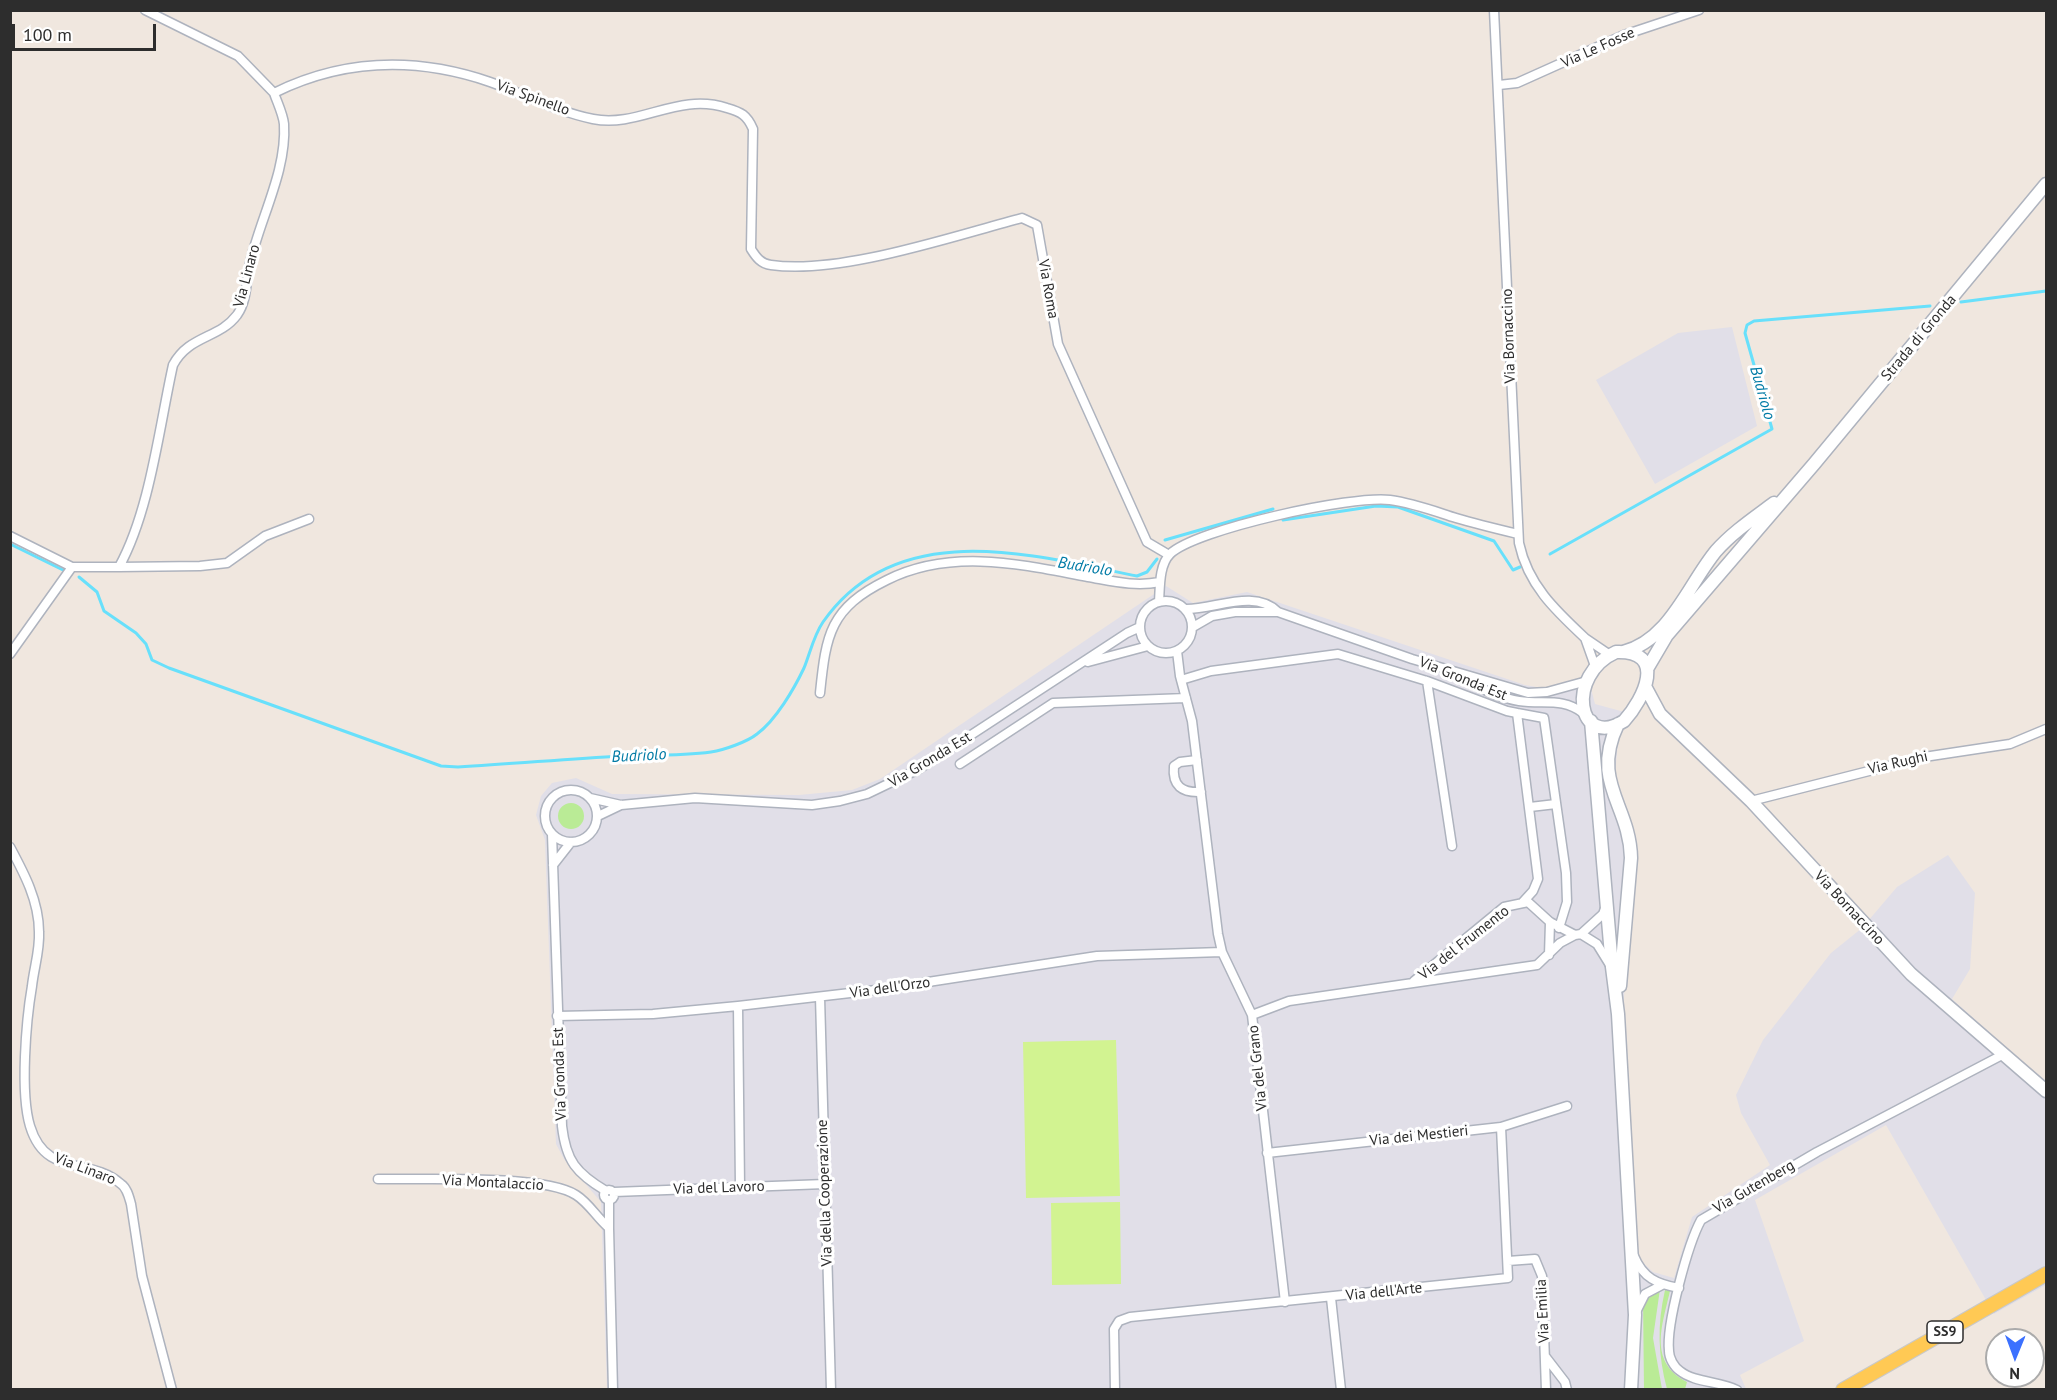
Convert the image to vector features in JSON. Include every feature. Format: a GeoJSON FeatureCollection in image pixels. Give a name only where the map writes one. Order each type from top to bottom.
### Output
{"type":"FeatureCollection","features":[{"type":"Feature","properties":{"kind":"main road","name":"Strada di Gronda"},"geometry":{"type":"LineString","coordinates":[[1647,669],[1667,635],[2046,184]]}},
{"type":"Feature","properties":{"kind":"main road","name":"Strada di Gronda"},"geometry":{"type":"LineString","coordinates":[[1623,652],[1636,649],[1650,640],[1689,594],[1717,550],[1731,536],[1789,491]]}},
{"type":"Feature","properties":{"kind":"main road"},"geometry":{"type":"LineString","coordinates":[[1618,1014],[1631,845],[1608,777],[1609,743],[1618,724],[1633,709],[1646,688],[1647,669],[1638,656],[1623,652],[1604,658],[1582,692],[1587,717],[1618,1014],[1635,1315],[1631,1389]]}},
{"type":"Feature","properties":{"kind":"main road","name":"Via Bornaccino"},"geometry":{"type":"LineString","coordinates":[[1646,688],[1660,714],[1751,801],[1911,974],[2046,1091]]}},
{"type":"Feature","properties":{"kind":"main road"},"geometry":{"type":"LineString","coordinates":[[1633,709],[1653,710],[1660,714]]}},
{"type":"Feature","properties":{"kind":"main road"},"geometry":{"type":"LineString","coordinates":[[1587,717],[1599,725],[1618,724]]}},
{"type":"Feature","properties":{"kind":"main road","name":"SS9"},"geometry":{"type":"LineString","coordinates":[[1849,1388],[2046,1274]]}},
{"type":"Feature","properties":{"kind":"main road"},"geometry":{"type":"LineString","coordinates":[[1633,1366],[1636,1389]]}},
{"type":"Feature","properties":{"kind":"street"},"geometry":{"type":"LineString","coordinates":[[145,10],[238,56],[274,93]]}},
{"type":"Feature","properties":{"kind":"street","name":"Via Bornaccino"},"geometry":{"type":"LineString","coordinates":[[1494,10],[1518,534],[1523,561],[1536,587],[1556,611],[1585,638],[1610,655]]}},
{"type":"Feature","properties":{"kind":"street","name":"Via Le Fosse"},"geometry":{"type":"LineString","coordinates":[[1498,85],[1516,83],[1624,35],[1699,10]]}},
{"type":"Feature","properties":{"kind":"street","name":"Via Spinello"},"geometry":{"type":"LineString","coordinates":[[274,93],[322,74],[355,67],[418,64],[456,71],[595,119],[637,116],[686,103],[709,102],[738,111],[747,116],[753,129],[751,249],[757,259],[769,265],[811,265]]}},
{"type":"Feature","properties":{"kind":"street","name":"Via Linaro"},"geometry":{"type":"LineString","coordinates":[[118,567],[129,548],[143,502],[173,365],[179,354],[192,342],[229,325],[243,302],[249,266],[281,159],[284,123],[274,93]]}},
{"type":"Feature","properties":{"kind":"street","name":"Via Roma"},"geometry":{"type":"LineString","coordinates":[[811,265],[852,261],[1022,218],[1033,221],[1037,225],[1058,345],[1147,542],[1169,555]]}},
{"type":"Feature","properties":{"kind":"street"},"geometry":{"type":"LineString","coordinates":[[1159,602],[1164,562],[1169,555],[1211,533],[1296,511],[1387,499],[1410,503],[1518,534]]}},
{"type":"Feature","properties":{"kind":"street"},"geometry":{"type":"LineString","coordinates":[[10,536],[72,567],[200,566],[227,563],[265,536],[309,519]]}},
{"type":"Feature","properties":{"kind":"street"},"geometry":{"type":"LineString","coordinates":[[820,693],[824,656],[830,632],[842,610],[869,589],[902,572],[930,563],[964,560],[1025,565],[1131,585],[1160,582]]}},
{"type":"Feature","properties":{"kind":"street"},"geometry":{"type":"LineString","coordinates":[[10,654],[72,567]]}},
{"type":"Feature","properties":{"kind":"street","name":"Via Gronda Est"},"geometry":{"type":"LineString","coordinates":[[610,1194],[577,1170],[565,1150],[557,1016],[552,834],[545,816],[551,799],[566,790],[621,805],[695,798],[812,804],[840,801],[867,794],[919,769],[1140,627],[1145,612],[1159,602],[1173,602],[1185,609],[1234,601],[1263,603],[1278,612],[1412,659],[1528,693],[1547,692],[1587,681]]}},
{"type":"Feature","properties":{"kind":"street"},"geometry":{"type":"LineString","coordinates":[[1165,654],[1177,651],[1188,642],[1192,627],[1185,609]]}},
{"type":"Feature","properties":{"kind":"street","name":"Via Gronda Est"},"geometry":{"type":"LineString","coordinates":[[1192,627],[1212,616],[1235,612],[1278,612]]}},
{"type":"Feature","properties":{"kind":"street"},"geometry":{"type":"LineString","coordinates":[[1140,627],[1148,646],[1165,654],[1180,678]]}},
{"type":"Feature","properties":{"kind":"street","name":"Via Bornaccino"},"geometry":{"type":"LineString","coordinates":[[1585,638],[1596,670]]}},
{"type":"Feature","properties":{"kind":"street","name":"Via Gronda Est"},"geometry":{"type":"LineString","coordinates":[[1079,665],[1148,646]]}},
{"type":"Feature","properties":{"kind":"street"},"geometry":{"type":"LineString","coordinates":[[1177,651],[1180,678]]}},
{"type":"Feature","properties":{"kind":"street"},"geometry":{"type":"LineString","coordinates":[[1180,678],[1211,671],[1338,654],[1427,681],[1517,713],[1544,718],[1566,873],[1566,902],[1559,928]]}},
{"type":"Feature","properties":{"kind":"street","name":"Via Gronda Est"},"geometry":{"type":"LineString","coordinates":[[1412,659],[1506,698],[1568,704],[1587,717]]}},
{"type":"Feature","properties":{"kind":"street","name":"Via del Grano"},"geometry":{"type":"LineString","coordinates":[[1180,678],[1192,721],[1213,912],[1222,952],[1252,1015],[1285,1302]]}},
{"type":"Feature","properties":{"kind":"street"},"geometry":{"type":"LineString","coordinates":[[1427,681],[1452,846]]}},
{"type":"Feature","properties":{"kind":"street"},"geometry":{"type":"LineString","coordinates":[[960,764],[1053,703],[1186,698]]}},
{"type":"Feature","properties":{"kind":"street"},"geometry":{"type":"LineString","coordinates":[[1517,713],[1538,879],[1533,891],[1522,903]]}},
{"type":"Feature","properties":{"kind":"street","name":"Via Rughi"},"geometry":{"type":"LineString","coordinates":[[1751,801],[1924,757],[2010,744],[2046,729]]}},
{"type":"Feature","properties":{"kind":"street"},"geometry":{"type":"LineString","coordinates":[[1197,760],[1180,762],[1174,766],[1173,775],[1176,785],[1181,790],[1189,793],[1201,792]]}},
{"type":"Feature","properties":{"kind":"street"},"geometry":{"type":"LineString","coordinates":[[590,798],[598,816]]}},
{"type":"Feature","properties":{"kind":"street"},"geometry":{"type":"LineString","coordinates":[[1530,807],[1556,804]]}},
{"type":"Feature","properties":{"kind":"street","name":"Via Gronda Est"},"geometry":{"type":"LineString","coordinates":[[552,866],[571,842],[587,837],[596,824],[598,816],[621,805]]}},
{"type":"Feature","properties":{"kind":"street"},"geometry":{"type":"LineString","coordinates":[[552,834],[571,842]]}},
{"type":"Feature","properties":{"kind":"street","name":"Via Linaro"},"geometry":{"type":"LineString","coordinates":[[10,847],[36,906],[39,933],[28,1017],[27,1110],[30,1126],[42,1151],[68,1165],[108,1176],[122,1184],[127,1192],[131,1204],[142,1276],[172,1389]]}},
{"type":"Feature","properties":{"kind":"street","name":"Via del Frumento"},"geometry":{"type":"LineString","coordinates":[[1252,1015],[1289,1002],[1537,965],[1560,943],[1578,934],[1603,914],[1607,901]]}},
{"type":"Feature","properties":{"kind":"street","name":"Via del Frumento"},"geometry":{"type":"LineString","coordinates":[[1414,982],[1504,908],[1528,902],[1559,928],[1578,934],[1597,944],[1612,967]]}},
{"type":"Feature","properties":{"kind":"street"},"geometry":{"type":"LineString","coordinates":[[1549,955],[1550,922]]}},
{"type":"Feature","properties":{"kind":"street","name":"Via dell'Orzo"},"geometry":{"type":"LineString","coordinates":[[557,1016],[653,1014],[820,997],[1097,956],[1222,952]]}},
{"type":"Feature","properties":{"kind":"street","name":"Via della Cooperazione"},"geometry":{"type":"LineString","coordinates":[[820,997],[831,1389]]}},
{"type":"Feature","properties":{"kind":"street"},"geometry":{"type":"LineString","coordinates":[[738,1006],[740,1187]]}},
{"type":"Feature","properties":{"kind":"street","name":"Via Gutenberg"},"geometry":{"type":"LineString","coordinates":[[1737,1389],[1688,1376],[1672,1362],[1668,1352],[1679,1288],[1696,1230],[1709,1213],[1817,1152],[2004,1054]]}},
{"type":"Feature","properties":{"kind":"street","name":"Via dei Mestieri"},"geometry":{"type":"LineString","coordinates":[[1267,1153],[1502,1127],[1567,1106]]}},
{"type":"Feature","properties":{"kind":"street"},"geometry":{"type":"LineString","coordinates":[[1502,1127],[1508,1261]]}},
{"type":"Feature","properties":{"kind":"street","name":"Via Montalaccio"},"geometry":{"type":"LineString","coordinates":[[378,1179],[531,1182],[552,1185],[575,1194],[586,1202],[609,1228]]}},
{"type":"Feature","properties":{"kind":"street","name":"Via del Lavoro"},"geometry":{"type":"LineString","coordinates":[[610,1194],[825,1184]]}},
{"type":"Feature","properties":{"kind":"street"},"geometry":{"type":"LineString","coordinates":[[610,1194],[613,1389]]}},
{"type":"Feature","properties":{"kind":"street"},"geometry":{"type":"LineString","coordinates":[[1632,1252],[1646,1276],[1662,1285],[1679,1288]]}},
{"type":"Feature","properties":{"kind":"street","name":"Via Emilia"},"geometry":{"type":"LineString","coordinates":[[1508,1261],[1535,1259],[1542,1276],[1546,1389]]}},
{"type":"Feature","properties":{"kind":"street","name":"Via dell'Arte"},"geometry":{"type":"LineString","coordinates":[[1115,1389],[1114,1329],[1119,1322],[1137,1316],[1331,1298],[1508,1278],[1508,1261]]}},
{"type":"Feature","properties":{"kind":"street"},"geometry":{"type":"LineString","coordinates":[[1635,1315],[1645,1294],[1662,1285]]}},
{"type":"Feature","properties":{"kind":"street"},"geometry":{"type":"LineString","coordinates":[[1331,1298],[1341,1389]]}},
{"type":"Feature","properties":{"kind":"street","name":"Via Emilia"},"geometry":{"type":"LineString","coordinates":[[1545,1355],[1565,1382],[1567,1389]]}},
{"type":"Feature","properties":{"kind":"shaded area"},"geometry":{"type":"Polygon","coordinates":[[[1732,327],[1757,426],[1655,484],[1596,380],[1678,333],[1732,327]]]}},
{"type":"Feature","properties":{"kind":"shaded area"},"geometry":{"type":"Polygon","coordinates":[[[1166,586],[1193,603],[1247,592],[1525,685],[1548,689],[1588,677],[1595,704],[1628,713],[1618,743],[1615,773],[1623,805],[1628,921],[1623,1017],[1639,1259],[1653,1272],[1674,1278],[1692,1217],[1770,1165],[1741,1113],[1736,1095],[1763,1040],[1831,953],[1862,928],[1897,887],[1948,855],[1975,893],[1970,969],[1952,999],[2046,1083],[2046,1285],[1994,1314],[1886,1125],[1755,1200],[1804,1341],[1740,1375],[1746,1389],[607,1389],[601,1202],[564,1159],[556,1144],[545,840],[536,815],[541,796],[552,783],[576,778],[612,794],[799,795],[852,790],[880,779],[1166,586]]]}},
{"type":"Feature","properties":{"kind":"green space"},"geometry":{"type":"Polygon","coordinates":[[[571,803],[580,807],[584,816],[580,825],[571,829],[562,825],[558,816],[562,807],[571,803]]]}},
{"type":"Feature","properties":{"kind":"green space"},"geometry":{"type":"Polygon","coordinates":[[[1116,1040],[1120,1196],[1026,1198],[1023,1042],[1116,1040]]]}},
{"type":"Feature","properties":{"kind":"green space"},"geometry":{"type":"Polygon","coordinates":[[[1120,1202],[1121,1284],[1052,1285],[1051,1203],[1120,1202]]]}},
{"type":"Feature","properties":{"kind":"green space"},"geometry":{"type":"Polygon","coordinates":[[[1660,1289],[1653,1338],[1662,1389],[1644,1389],[1643,1299],[1660,1289]]]}},
{"type":"Feature","properties":{"kind":"green space"},"geometry":{"type":"Polygon","coordinates":[[[1665,1290],[1670,1291],[1662,1330],[1662,1354],[1675,1374],[1687,1382],[1685,1389],[1667,1389],[1664,1376],[1660,1352],[1660,1328],[1665,1290]]]}},
{"type":"Feature","properties":{"kind":"waterway","name":"Budriolo"},"geometry":{"type":"LineString","coordinates":[[1961,302],[2046,291]]}},
{"type":"Feature","properties":{"kind":"waterway","name":"Budriolo"},"geometry":{"type":"LineString","coordinates":[[1550,554],[1772,429],[1745,333],[1747,325],[1754,321],[1930,306]]}},
{"type":"Feature","properties":{"kind":"waterway","name":"Budriolo"},"geometry":{"type":"LineString","coordinates":[[1283,520],[1376,506],[1398,507],[1494,541],[1513,570],[1520,567]]}},
{"type":"Feature","properties":{"kind":"waterway","name":"Budriolo"},"geometry":{"type":"LineString","coordinates":[[1165,540],[1273,509]]}},
{"type":"Feature","properties":{"kind":"waterway","name":"Budriolo"},"geometry":{"type":"LineString","coordinates":[[10,544],[63,570]]}},
{"type":"Feature","properties":{"kind":"waterway","name":"Budriolo"},"geometry":{"type":"LineString","coordinates":[[79,577],[97,592],[104,611],[136,633],[146,644],[152,660],[441,766],[458,767],[621,756],[677,755],[711,752],[741,743],[757,734],[778,713],[804,668],[823,622],[853,589],[889,567],[927,555],[968,551],[1011,553],[1054,559],[1137,576],[1147,572],[1157,559]]}}]}
